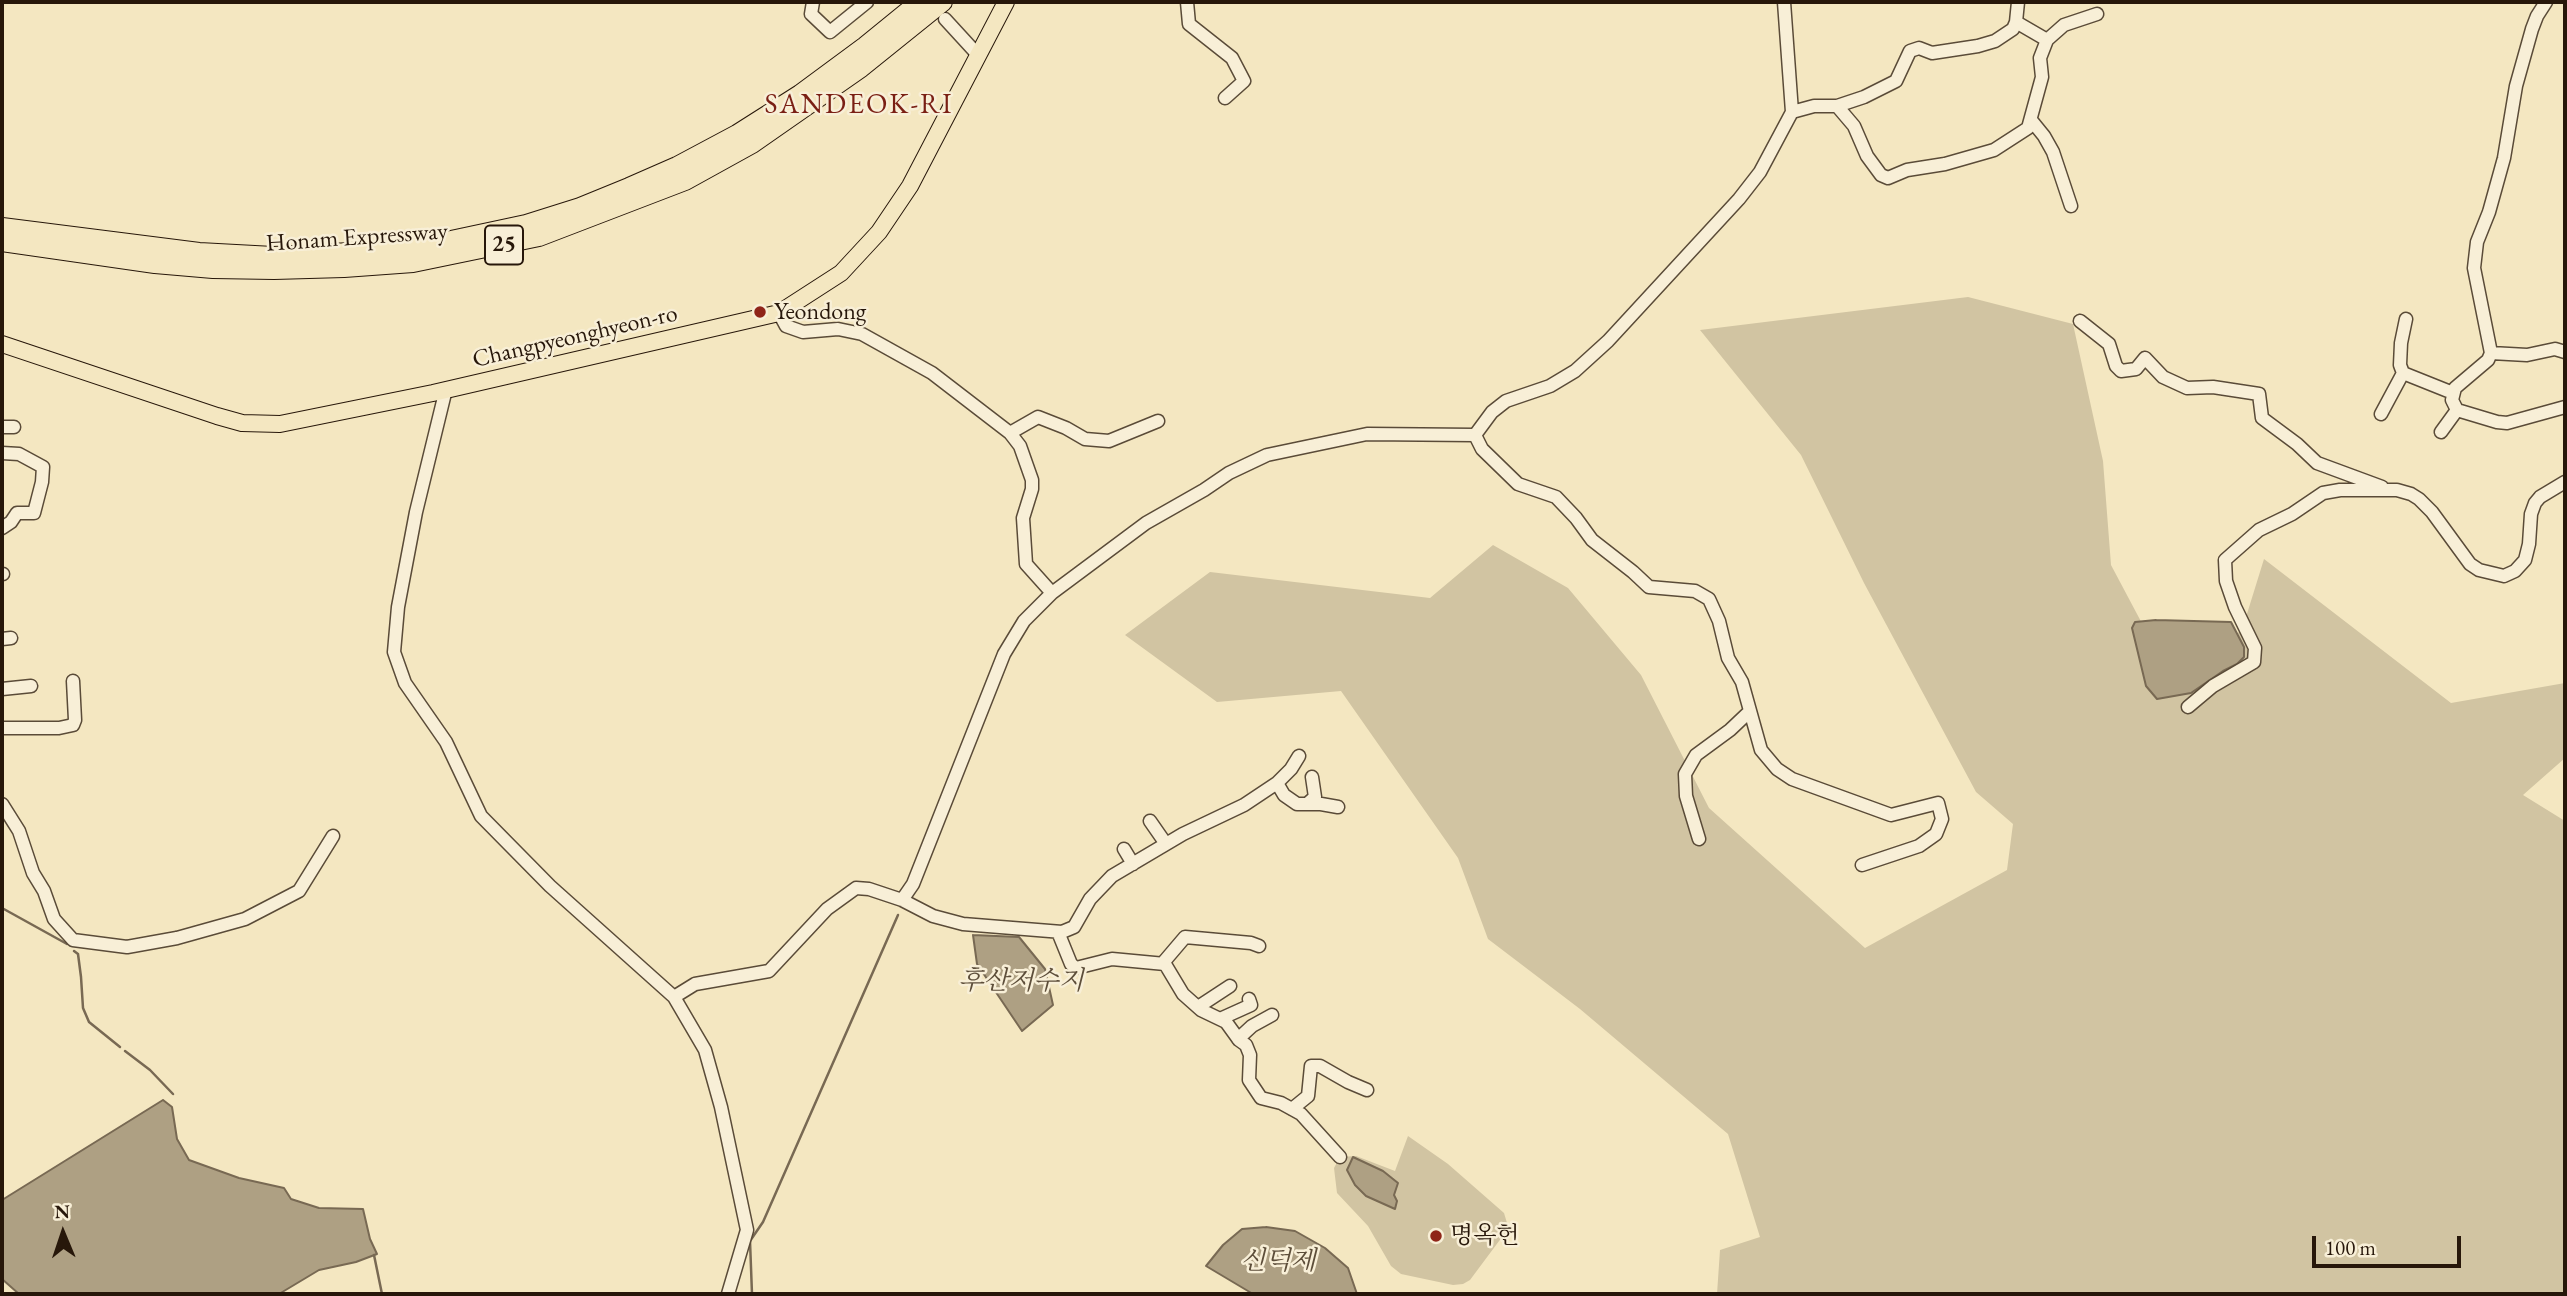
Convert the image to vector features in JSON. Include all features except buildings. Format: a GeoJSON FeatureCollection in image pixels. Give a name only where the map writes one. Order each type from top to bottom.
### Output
{"type":"FeatureCollection","features":[{"type":"Feature","properties":{"kind":"highway","name":"Honam Expressway"},"geometry":{"type":"LineString","coordinates":[[2,227],[199,252],[273,256],[409,249],[513,228],[580,207],[629,187],[677,166],[737,134],[800,94],[919,2]]}},
{"type":"Feature","properties":{"kind":"highway","name":"Honam Expressway"},"geometry":{"type":"LineString","coordinates":[[2,242],[155,264],[274,270],[413,263],[539,237],[685,181],[752,144],[944,10]]}},
{"type":"Feature","properties":{"kind":"main road","name":"Changpyeonghyeon-ro"},"geometry":{"type":"LineString","coordinates":[[2,344],[242,423],[281,424],[779,313],[841,273],[879,232],[910,186],[1006,2]]}},
{"type":"Feature","properties":{"kind":"street"},"geometry":{"type":"LineString","coordinates":[[813,2],[811,13],[831,32],[867,2]]}},
{"type":"Feature","properties":{"kind":"street"},"geometry":{"type":"LineString","coordinates":[[1187,2],[1189,24],[1232,58],[1244,81],[1225,98]]}},
{"type":"Feature","properties":{"kind":"street"},"geometry":{"type":"LineString","coordinates":[[1475,435],[1492,412],[1506,401],[1550,386],[1576,372],[1739,199],[1760,172],[1792,112],[1784,2]]}},
{"type":"Feature","properties":{"kind":"street"},"geometry":{"type":"LineString","coordinates":[[1792,112],[1814,106],[1837,106],[1864,97],[1896,81],[1910,51],[1919,48],[1932,53],[1995,41],[2012,29],[2016,22],[2018,2]]}},
{"type":"Feature","properties":{"kind":"street"},"geometry":{"type":"LineString","coordinates":[[2546,2],[2536,16],[2532,29],[2512,104],[2500,174],[2475,252],[2474,268],[2491,353],[2488,360],[2462,380],[2453,393],[2454,407],[2457,410],[2497,422],[2507,423],[2565,407]]}},
{"type":"Feature","properties":{"kind":"street"},"geometry":{"type":"LineString","coordinates":[[944,10],[978,55]]}},
{"type":"Feature","properties":{"kind":"street"},"geometry":{"type":"LineString","coordinates":[[1837,106],[1854,126],[1881,175],[1888,178],[1906,170],[1945,164],[1994,150],[2028,128],[2042,77],[2040,58],[2047,40],[2064,25],[2097,14]]}},
{"type":"Feature","properties":{"kind":"street"},"geometry":{"type":"LineString","coordinates":[[2016,22],[2047,40]]}},
{"type":"Feature","properties":{"kind":"street"},"geometry":{"type":"LineString","coordinates":[[2031,120],[2053,152],[2071,206]]}},
{"type":"Feature","properties":{"kind":"street"},"geometry":{"type":"LineString","coordinates":[[779,313],[786,326],[803,332],[838,329],[862,334],[932,373],[1010,433],[1020,446],[1032,480],[1032,489],[1023,517],[1026,564],[1052,593]]}},
{"type":"Feature","properties":{"kind":"street"},"geometry":{"type":"LineString","coordinates":[[2406,319],[2401,343],[2400,365],[2403,373],[2453,393]]}},
{"type":"Feature","properties":{"kind":"street"},"geometry":{"type":"LineString","coordinates":[[2080,321],[2109,344],[2120,371],[2130,372],[2136,369],[2145,358],[2163,377],[2187,388],[2213,387],[2259,394],[2262,418],[2317,463],[2385,489],[2412,494],[2419,499],[2470,564],[2479,570],[2504,576],[2515,571],[2525,560],[2535,503],[2565,482]]}},
{"type":"Feature","properties":{"kind":"street"},"geometry":{"type":"LineString","coordinates":[[2491,353],[2527,355],[2555,349],[2565,352]]}},
{"type":"Feature","properties":{"kind":"street"},"geometry":{"type":"LineString","coordinates":[[2381,414],[2403,373]]}},
{"type":"Feature","properties":{"kind":"street"},"geometry":{"type":"LineString","coordinates":[[446,389],[416,512],[398,607],[394,652],[405,683],[446,742],[481,816],[550,886],[674,997],[705,1050],[721,1107],[747,1230],[729,1294]]}},
{"type":"Feature","properties":{"kind":"street"},"geometry":{"type":"LineString","coordinates":[[2441,432],[2457,410]]}},
{"type":"Feature","properties":{"kind":"street"},"geometry":{"type":"LineString","coordinates":[[1010,433],[1038,417],[1085,439],[1110,441],[1158,421]]}},
{"type":"Feature","properties":{"kind":"street"},"geometry":{"type":"LineString","coordinates":[[902,900],[913,884],[1004,654],[1024,621],[1052,593],[1146,523],[1205,490],[1229,472],[1267,455],[1367,435],[1475,435]]}},
{"type":"Feature","properties":{"kind":"street"},"geometry":{"type":"LineString","coordinates":[[1475,435],[1482,449],[1518,484],[1556,497],[1592,540],[1649,587],[1695,592],[1709,599],[1719,621],[1728,658],[1742,682],[1761,750],[1777,769],[1792,779],[1891,815],[1938,803],[1942,819],[1936,834],[1919,846],[1863,865]]}},
{"type":"Feature","properties":{"kind":"street"},"geometry":{"type":"LineString","coordinates":[[2,453],[19,454],[43,467],[34,513],[17,513],[11,522],[2,528]]}},
{"type":"Feature","properties":{"kind":"street"},"geometry":{"type":"LineString","coordinates":[[2188,707],[2213,686],[2254,662],[2255,648],[2232,599],[2226,581],[2225,560],[2259,530],[2292,514],[2323,493],[2385,489]]}},
{"type":"Feature","properties":{"kind":"street"},"geometry":{"type":"LineString","coordinates":[[2,728],[58,728],[73,725],[74,681]]}},
{"type":"Feature","properties":{"kind":"street"},"geometry":{"type":"LineString","coordinates":[[2,689],[31,686]]}},
{"type":"Feature","properties":{"kind":"street"},"geometry":{"type":"LineString","coordinates":[[1699,839],[1686,796],[1685,774],[1696,755],[1749,712]]}},
{"type":"Feature","properties":{"kind":"street"},"geometry":{"type":"LineString","coordinates":[[674,997],[695,984],[769,971],[827,909],[856,888],[902,900],[933,916],[962,924],[1058,932],[1074,927],[1090,900],[1112,876],[1166,844],[1244,805],[1277,783],[1299,756]]}},
{"type":"Feature","properties":{"kind":"street"},"geometry":{"type":"LineString","coordinates":[[1307,804],[1315,797],[1312,777]]}},
{"type":"Feature","properties":{"kind":"street"},"geometry":{"type":"LineString","coordinates":[[1277,783],[1284,795],[1297,804],[1338,807]]}},
{"type":"Feature","properties":{"kind":"street"},"geometry":{"type":"LineString","coordinates":[[2,804],[19,831],[33,873],[44,891],[54,919],[73,940],[127,947],[177,938],[245,919],[299,891],[333,836]]}},
{"type":"Feature","properties":{"kind":"street"},"geometry":{"type":"LineString","coordinates":[[1150,821],[1166,844]]}},
{"type":"Feature","properties":{"kind":"street"},"geometry":{"type":"LineString","coordinates":[[1124,849],[1133,864]]}},
{"type":"Feature","properties":{"kind":"street"},"geometry":{"type":"LineString","coordinates":[[1058,932],[1070,964],[1076,968],[1112,960],[1165,964],[1183,994],[1198,1007],[1226,1022],[1238,1039],[1247,1045],[1250,1055],[1249,1080],[1262,1098],[1301,1114],[1340,1157]]}},
{"type":"Feature","properties":{"kind":"street"},"geometry":{"type":"LineString","coordinates":[[1163,964],[1185,937],[1259,946]]}},
{"type":"Feature","properties":{"kind":"street"},"geometry":{"type":"LineString","coordinates":[[1198,1007],[1230,986]]}},
{"type":"Feature","properties":{"kind":"street"},"geometry":{"type":"LineString","coordinates":[[1220,1019],[1251,1005],[1250,999]]}},
{"type":"Feature","properties":{"kind":"street"},"geometry":{"type":"LineString","coordinates":[[1238,1039],[1252,1026],[1272,1015]]}},
{"type":"Feature","properties":{"kind":"street"},"geometry":{"type":"LineString","coordinates":[[1292,1109],[1308,1096],[1311,1066],[1320,1066],[1367,1090]]}},
{"type":"Feature","properties":{"kind":"shaded area"},"geometry":{"type":"Polygon","coordinates":[[[1968,297],[2073,324],[2103,461],[2111,565],[2171,678],[2242,630],[2264,559],[2451,703],[2565,683],[2565,758],[2523,795],[2565,821],[2565,1294],[1717,1294],[1720,1250],[1760,1237],[1728,1134],[1580,1009],[1488,939],[1458,858],[1341,691],[1217,702],[1125,635],[1210,572],[1430,598],[1493,545],[1568,588],[1641,675],[1709,808],[1865,948],[2007,870],[2013,824],[1976,792],[1864,583],[1801,455],[1700,330],[1968,297]]]}},
{"type":"Feature","properties":{"kind":"shaded area"},"geometry":{"type":"Polygon","coordinates":[[[1408,1136],[1448,1164],[1504,1213],[1507,1223],[1505,1233],[1470,1280],[1463,1284],[1453,1285],[1401,1274],[1391,1266],[1368,1226],[1337,1193],[1334,1168],[1340,1157],[1356,1156],[1395,1171],[1408,1136]]]}},
{"type":"Feature","properties":{"kind":"water"},"geometry":{"type":"Polygon","coordinates":[[[2135,622],[2231,622],[2244,647],[2244,657],[2191,693],[2157,699],[2146,686],[2132,628],[2135,622]]]}},
{"type":"Feature","properties":{"kind":"water","name":"후산저수지"},"geometry":{"type":"Polygon","coordinates":[[[973,935],[1019,937],[1045,969],[1053,1005],[1022,1031],[977,964],[973,935]]]}},
{"type":"Feature","properties":{"kind":"water"},"geometry":{"type":"Polygon","coordinates":[[[163,1100],[172,1107],[177,1139],[189,1160],[239,1178],[284,1188],[291,1199],[319,1208],[363,1209],[370,1239],[377,1254],[356,1262],[319,1270],[279,1294],[19,1294],[2,1279],[2,1200],[163,1100]]]}},
{"type":"Feature","properties":{"kind":"water"},"geometry":{"type":"Polygon","coordinates":[[[1353,1157],[1383,1171],[1398,1183],[1394,1195],[1397,1201],[1395,1209],[1366,1196],[1355,1185],[1347,1170],[1353,1157]]]}},
{"type":"Feature","properties":{"kind":"water","name":"신덕제"},"geometry":{"type":"Polygon","coordinates":[[[1266,1227],[1295,1231],[1325,1248],[1348,1268],[1357,1294],[1253,1294],[1206,1266],[1223,1245],[1242,1229],[1266,1227]]]}},
{"type":"Feature","properties":{"kind":"waterway"},"geometry":{"type":"LineString","coordinates":[[2,908],[67,944]]}},
{"type":"Feature","properties":{"kind":"waterway"},"geometry":{"type":"LineString","coordinates":[[752,1294],[750,1241],[763,1222],[898,915]]}},
{"type":"Feature","properties":{"kind":"waterway"},"geometry":{"type":"LineString","coordinates":[[74,951],[78,954],[83,1008],[89,1022],[120,1047]]}},
{"type":"Feature","properties":{"kind":"waterway"},"geometry":{"type":"LineString","coordinates":[[125,1051],[150,1070],[173,1094]]}},
{"type":"Feature","properties":{"kind":"waterway"},"geometry":{"type":"LineString","coordinates":[[374,1255],[382,1294]]}},
{"type":"Feature","properties":{"kind":"place","name":"Yeondong"},"geometry":{"type":"Point","coordinates":[760,312]}},
{"type":"Feature","properties":{"kind":"place","name":"명옥헌"},"geometry":{"type":"Point","coordinates":[1436,1236]}},
{"type":"Feature","properties":{"kind":"district","name":"SANDEOK-RI"},"geometry":{"type":"Point","coordinates":[859,105]}}]}
